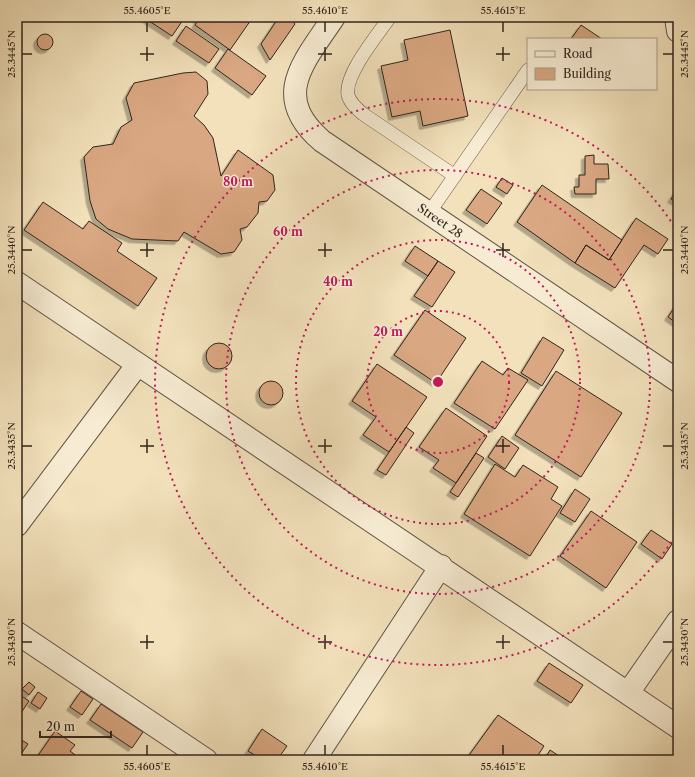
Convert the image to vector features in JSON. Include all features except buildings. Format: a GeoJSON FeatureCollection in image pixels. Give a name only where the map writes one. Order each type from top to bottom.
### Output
{"type":"FeatureCollection","features":[{"type":"Feature","properties":{"kind":"street","name":"Street 28"},"geometry":{"type":"LineString","coordinates":[[334,17],[298,74],[295,92],[298,112],[308,128],[322,141],[678,381]]}},
{"type":"Feature","properties":{"kind":"street"},"geometry":{"type":"LineString","coordinates":[[676,17],[678,31]]}},
{"type":"Feature","properties":{"kind":"street"},"geometry":{"type":"LineString","coordinates":[[17,282],[678,727]]}},
{"type":"Feature","properties":{"kind":"street"},"geometry":{"type":"LineString","coordinates":[[17,525],[138,364]]}},
{"type":"Feature","properties":{"kind":"street"},"geometry":{"type":"LineString","coordinates":[[314,760],[441,566]]}},
{"type":"Feature","properties":{"kind":"street"},"geometry":{"type":"LineString","coordinates":[[628,693],[678,621]]}},
{"type":"Feature","properties":{"kind":"street"},"geometry":{"type":"LineString","coordinates":[[17,633],[206,760]]}},
{"type":"Feature","properties":{"kind":"lane"},"geometry":{"type":"LineString","coordinates":[[390,17],[348,82],[348,95],[354,106],[363,114],[455,176]]}},
{"type":"Feature","properties":{"kind":"lane"},"geometry":{"type":"LineString","coordinates":[[429,213],[527,71]]}}]}
